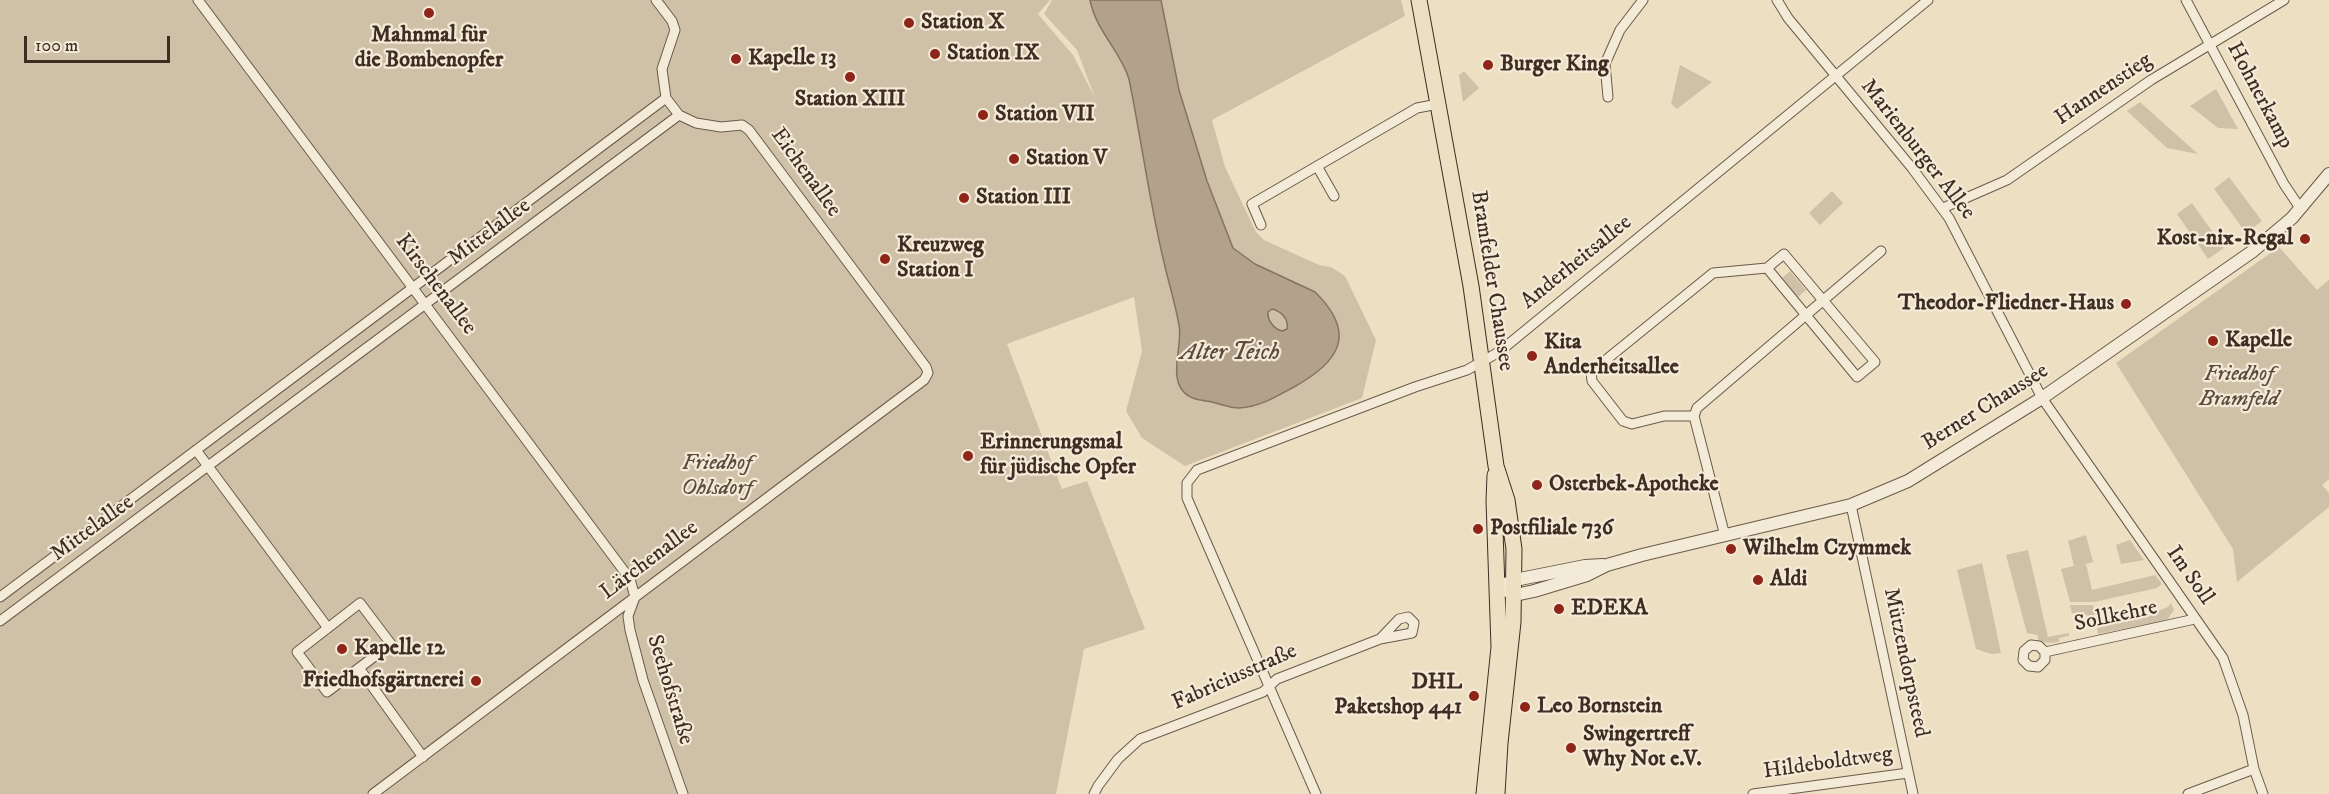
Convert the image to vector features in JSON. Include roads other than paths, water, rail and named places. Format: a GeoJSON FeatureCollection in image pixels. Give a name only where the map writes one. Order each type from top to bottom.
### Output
{"type":"FeatureCollection","features":[{"type":"Feature","properties":{"kind":"main road","name":"Bramfelder Chaussee"},"geometry":{"type":"LineString","coordinates":[[1419,0],[1471,286],[1496,466],[1508,508],[1514,549],[1515,587],[1497,794]]}},
{"type":"Feature","properties":{"kind":"main road","name":"Bramfelder Chaussee"},"geometry":{"type":"LineString","coordinates":[[1484,794],[1499,647],[1494,501],[1496,466]]}},
{"type":"Feature","properties":{"kind":"street","name":"Kirschenallee"},"geometry":{"type":"LineString","coordinates":[[198,0],[630,579],[635,597]]}},
{"type":"Feature","properties":{"kind":"street"},"geometry":{"type":"LineString","coordinates":[[656,0],[672,21],[675,30],[662,69],[666,98],[679,115]]}},
{"type":"Feature","properties":{"kind":"street"},"geometry":{"type":"LineString","coordinates":[[1608,97],[1605,64],[1620,30],[1643,0]]}},
{"type":"Feature","properties":{"kind":"street","name":"Marienburger Allee"},"geometry":{"type":"LineString","coordinates":[[1777,0],[1788,18],[1834,77],[1943,208],[1966,247],[2043,398]]}},
{"type":"Feature","properties":{"kind":"street","name":"Anderheitsallee"},"geometry":{"type":"LineString","coordinates":[[1270,685],[1187,498],[1187,483],[1197,470],[1415,387],[1467,370],[1499,352],[1928,0]]}},
{"type":"Feature","properties":{"kind":"street","name":"Hohnerkamp"},"geometry":{"type":"LineString","coordinates":[[2186,0],[2284,184],[2300,208]]}},
{"type":"Feature","properties":{"kind":"street","name":"Hannenstieg"},"geometry":{"type":"LineString","coordinates":[[1943,208],[2007,180],[2151,80],[2284,0]]}},
{"type":"Feature","properties":{"kind":"street","name":"Mittelallee"},"geometry":{"type":"LineString","coordinates":[[0,597],[666,98]]}},
{"type":"Feature","properties":{"kind":"street"},"geometry":{"type":"LineString","coordinates":[[1261,225],[1252,204],[1416,108],[1438,104]]}},
{"type":"Feature","properties":{"kind":"street","name":"Mittelallee"},"geometry":{"type":"LineString","coordinates":[[0,621],[679,115]]}},
{"type":"Feature","properties":{"kind":"street","name":"Eichenallee"},"geometry":{"type":"LineString","coordinates":[[679,115],[702,125],[720,127],[742,125],[749,130],[926,367],[928,373]]}},
{"type":"Feature","properties":{"kind":"street"},"geometry":{"type":"LineString","coordinates":[[1317,166],[1334,196]]}},
{"type":"Feature","properties":{"kind":"street","name":"Berner Chaussee"},"geometry":{"type":"LineString","coordinates":[[1515,587],[1587,575],[1607,565],[1851,505],[1908,482],[2043,398],[2253,251],[2279,230],[2329,174]]}},
{"type":"Feature","properties":{"kind":"street"},"geometry":{"type":"LineString","coordinates":[[1725,536],[1694,416],[1697,408],[1881,251]]}},
{"type":"Feature","properties":{"kind":"street"},"geometry":{"type":"LineString","coordinates":[[1694,416],[1664,416],[1632,424],[1623,421],[1592,381],[1591,372],[1713,273],[1767,268],[1784,254],[1875,362],[1857,377],[1767,268]]}},
{"type":"Feature","properties":{"kind":"street","name":"Lärchenallee"},"geometry":{"type":"LineString","coordinates":[[373,794],[924,380],[928,373]]}},
{"type":"Feature","properties":{"kind":"street","name":"Im Soll"},"geometry":{"type":"LineString","coordinates":[[2043,398],[2223,658],[2243,715],[2254,769],[2263,794]]}},
{"type":"Feature","properties":{"kind":"street"},"geometry":{"type":"LineString","coordinates":[[196,450],[328,628]]}},
{"type":"Feature","properties":{"kind":"street","name":"Mützendorpsteed"},"geometry":{"type":"LineString","coordinates":[[1851,505],[1913,794]]}},
{"type":"Feature","properties":{"kind":"street"},"geometry":{"type":"LineString","coordinates":[[1498,587],[1515,587]]}},
{"type":"Feature","properties":{"kind":"street","name":"Seehofstraße"},"geometry":{"type":"LineString","coordinates":[[635,597],[628,616],[633,640],[643,680],[683,794]]}},
{"type":"Feature","properties":{"kind":"street"},"geometry":{"type":"LineString","coordinates":[[360,603],[391,644],[327,692],[297,651],[328,628],[360,603]]}},
{"type":"Feature","properties":{"kind":"street","name":"Sollkehre"},"geometry":{"type":"LineString","coordinates":[[2045,652],[2195,619]]}},
{"type":"Feature","properties":{"kind":"street","name":"Fabriciusstraße"},"geometry":{"type":"LineString","coordinates":[[1094,794],[1118,759],[1140,739],[1263,692],[1277,679],[1380,639]]}},
{"type":"Feature","properties":{"kind":"street"},"geometry":{"type":"LineString","coordinates":[[359,668],[423,757]]}},
{"type":"Feature","properties":{"kind":"street"},"geometry":{"type":"LineString","coordinates":[[1270,685],[1316,794]]}},
{"type":"Feature","properties":{"kind":"street"},"geometry":{"type":"LineString","coordinates":[[2188,794],[2254,769]]}},
{"type":"Feature","properties":{"kind":"street","name":"Hildeboldtweg"},"geometry":{"type":"LineString","coordinates":[[1753,794],[1908,772]]}},
{"type":"Feature","properties":{"kind":"water","name":"Alter Teich"},"geometry":{"type":"Polygon","coordinates":[[[1090,0],[1161,0],[1179,90],[1207,181],[1233,248],[1255,264],[1315,292],[1336,321],[1339,334],[1338,346],[1322,368],[1294,387],[1254,406],[1239,408],[1200,400],[1186,394],[1179,385],[1177,369],[1179,325],[1158,236],[1129,79],[1093,11],[1090,0]],[[1275,310],[1268,312],[1270,321],[1279,330],[1287,329],[1286,319],[1275,310]]]}},
{"type":"Feature","properties":{"kind":"place","name":"Mahnmal für die Bombenopfer"},"geometry":{"type":"Point","coordinates":[429,13]}},
{"type":"Feature","properties":{"kind":"place","name":"Station X"},"geometry":{"type":"Point","coordinates":[909,23]}},
{"type":"Feature","properties":{"kind":"place","name":"Station IX"},"geometry":{"type":"Point","coordinates":[935,54]}},
{"type":"Feature","properties":{"kind":"place","name":"Kapelle 13"},"geometry":{"type":"Point","coordinates":[736,59]}},
{"type":"Feature","properties":{"kind":"place","name":"Burger King"},"geometry":{"type":"Point","coordinates":[1488,65]}},
{"type":"Feature","properties":{"kind":"place","name":"Station XIII"},"geometry":{"type":"Point","coordinates":[850,77]}},
{"type":"Feature","properties":{"kind":"place","name":"Station VII"},"geometry":{"type":"Point","coordinates":[983,115]}},
{"type":"Feature","properties":{"kind":"place","name":"Station V"},"geometry":{"type":"Point","coordinates":[1014,159]}},
{"type":"Feature","properties":{"kind":"place","name":"Station III"},"geometry":{"type":"Point","coordinates":[964,198]}},
{"type":"Feature","properties":{"kind":"place","name":"Kost-nix-Regal"},"geometry":{"type":"Point","coordinates":[2305,239]}},
{"type":"Feature","properties":{"kind":"place","name":"Kreuzweg Station I"},"geometry":{"type":"Point","coordinates":[885,259]}},
{"type":"Feature","properties":{"kind":"place","name":"Theodor-Fliedner-Haus"},"geometry":{"type":"Point","coordinates":[2126,304]}},
{"type":"Feature","properties":{"kind":"place","name":"Kapelle"},"geometry":{"type":"Point","coordinates":[2213,341]}},
{"type":"Feature","properties":{"kind":"place","name":"Kita Anderheitsallee"},"geometry":{"type":"Point","coordinates":[1532,356]}},
{"type":"Feature","properties":{"kind":"place","name":"Erinnerungsmal für jüdische Opfer"},"geometry":{"type":"Point","coordinates":[968,456]}},
{"type":"Feature","properties":{"kind":"place","name":"Osterbek-Apotheke"},"geometry":{"type":"Point","coordinates":[1537,485]}},
{"type":"Feature","properties":{"kind":"place","name":"Postfiliale 736"},"geometry":{"type":"Point","coordinates":[1478,529]}},
{"type":"Feature","properties":{"kind":"place","name":"Wilhelm Czymmek"},"geometry":{"type":"Point","coordinates":[1731,549]}},
{"type":"Feature","properties":{"kind":"place","name":"Aldi"},"geometry":{"type":"Point","coordinates":[1758,580]}},
{"type":"Feature","properties":{"kind":"place","name":"EDEKA"},"geometry":{"type":"Point","coordinates":[1559,609]}},
{"type":"Feature","properties":{"kind":"place","name":"Kapelle 12"},"geometry":{"type":"Point","coordinates":[342,649]}},
{"type":"Feature","properties":{"kind":"place","name":"Friedhofsgärtnerei"},"geometry":{"type":"Point","coordinates":[476,681]}},
{"type":"Feature","properties":{"kind":"place","name":"DHL Paketshop 441"},"geometry":{"type":"Point","coordinates":[1474,696]}},
{"type":"Feature","properties":{"kind":"place","name":"Leo Bornstein"},"geometry":{"type":"Point","coordinates":[1525,707]}},
{"type":"Feature","properties":{"kind":"place","name":"Swingertreff Why Not e.V."},"geometry":{"type":"Point","coordinates":[1571,748]}},
{"type":"Feature","properties":{"kind":"park label","name":"Friedhof Bramfeld"},"geometry":{"type":"Point","coordinates":[2239,388]}},
{"type":"Feature","properties":{"kind":"park label","name":"Friedhof Ohlsdorf"},"geometry":{"type":"Point","coordinates":[717,476]}}]}
